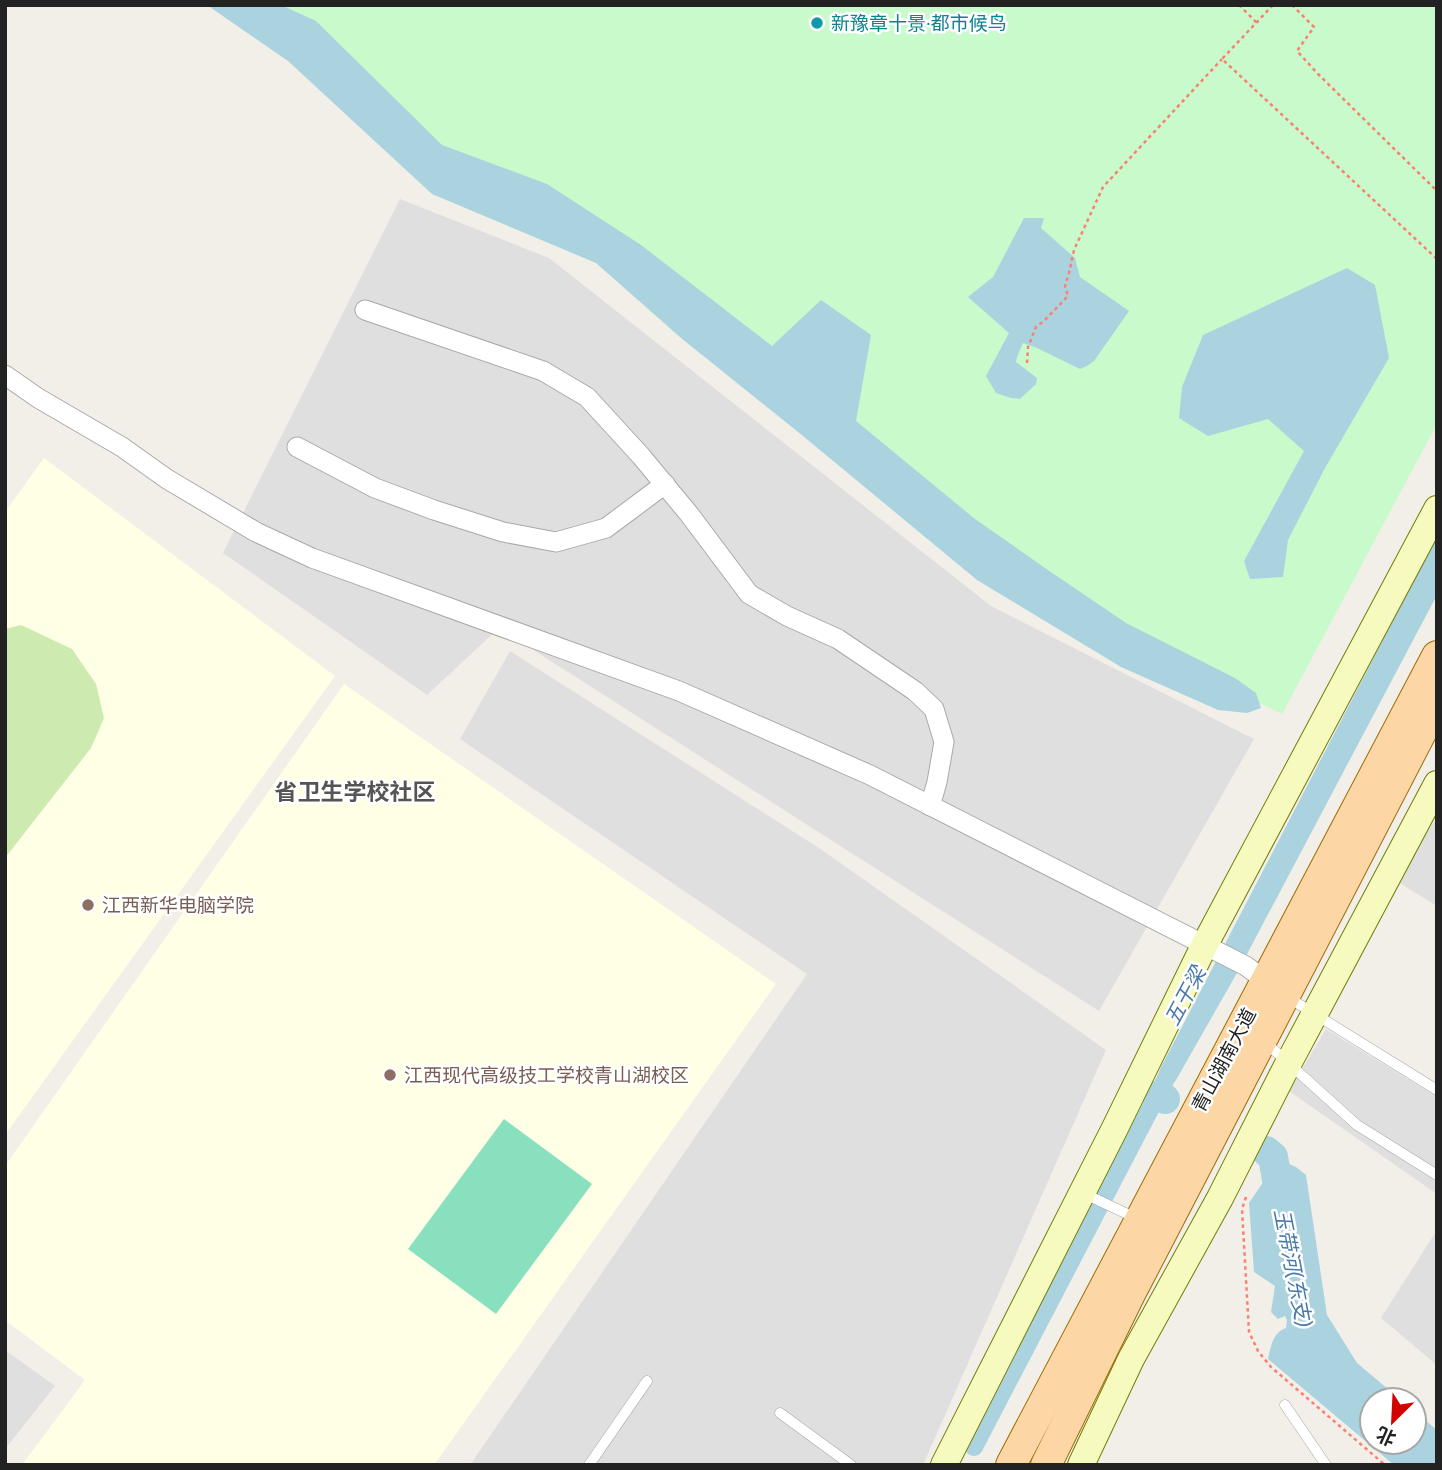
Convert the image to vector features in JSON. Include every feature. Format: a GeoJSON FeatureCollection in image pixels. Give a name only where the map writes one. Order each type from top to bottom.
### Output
{"type":"FeatureCollection","features":[{"type":"Feature","properties":{"kind":"main road"},"geometry":{"type":"LineString","coordinates":[[944,1465],[1207,947],[1437,509]]}},
{"type":"Feature","properties":{"kind":"main road","name":"青山湖南大道"},"geometry":{"type":"LineString","coordinates":[[1011,1465],[1131,1216],[1265,981],[1437,656]]}},
{"type":"Feature","properties":{"kind":"main road","name":"青山湖南大道"},"geometry":{"type":"LineString","coordinates":[[1046,1465],[1130,1294],[1262,1040],[1265,981],[1437,702]]}},
{"type":"Feature","properties":{"kind":"main road"},"geometry":{"type":"LineString","coordinates":[[1081,1465],[1131,1359],[1220,1198],[1288,1064],[1437,785]]}},
{"type":"Feature","properties":{"kind":"street"},"geometry":{"type":"LineString","coordinates":[[365,310],[543,371],[587,397],[665,484],[749,594],[787,616],[838,639],[915,691],[934,709],[944,742],[930,806]]}},
{"type":"Feature","properties":{"kind":"street"},"geometry":{"type":"LineString","coordinates":[[5,374],[38,398],[122,447],[167,479],[257,532],[301,553],[679,691],[870,775],[1207,947],[1265,981]]}},
{"type":"Feature","properties":{"kind":"street"},"geometry":{"type":"LineString","coordinates":[[297,447],[375,488],[434,510],[503,532],[556,542],[607,528],[665,484]]}},
{"type":"Feature","properties":{"kind":"lane"},"geometry":{"type":"LineString","coordinates":[[1265,981],[1437,1090]]}},
{"type":"Feature","properties":{"kind":"lane"},"geometry":{"type":"LineString","coordinates":[[1262,1040],[1357,1125],[1437,1175]]}},
{"type":"Feature","properties":{"kind":"lane"},"geometry":{"type":"LineString","coordinates":[[1083,1194],[1131,1216]]}},
{"type":"Feature","properties":{"kind":"lane"},"geometry":{"type":"LineString","coordinates":[[589,1465],[647,1381]]}},
{"type":"Feature","properties":{"kind":"lane"},"geometry":{"type":"LineString","coordinates":[[1285,1405],[1326,1465]]}},
{"type":"Feature","properties":{"kind":"lane"},"geometry":{"type":"LineString","coordinates":[[780,1413],[851,1465]]}},
{"type":"Feature","properties":{"kind":"path"},"geometry":{"type":"LineString","coordinates":[[1239,5],[1256,23]]}},
{"type":"Feature","properties":{"kind":"path"},"geometry":{"type":"LineString","coordinates":[[1027,363],[1028,347],[1036,327],[1067,297],[1065,285],[1074,250],[1103,187],[1273,5]]}},
{"type":"Feature","properties":{"kind":"path"},"geometry":{"type":"LineString","coordinates":[[1292,5],[1314,27],[1297,51],[1437,191]]}},
{"type":"Feature","properties":{"kind":"path"},"geometry":{"type":"LineString","coordinates":[[1222,60],[1437,259]]}},
{"type":"Feature","properties":{"kind":"path"},"geometry":{"type":"LineString","coordinates":[[1246,1197],[1242,1209],[1249,1332],[1258,1351],[1270,1367],[1385,1465]]}},
{"type":"Feature","properties":{"kind":"shaded area"},"geometry":{"type":"Polygon","coordinates":[[[400,199],[549,258],[991,606],[1254,739],[1099,1011],[499,628],[427,695],[223,553],[400,199]]]}},
{"type":"Feature","properties":{"kind":"shaded area","name":"江西新华电脑学院"},"geometry":{"type":"Polygon","coordinates":[[[44,458],[335,676],[5,1135],[5,512],[44,458]]]}},
{"type":"Feature","properties":{"kind":"shaded area"},"geometry":{"type":"Polygon","coordinates":[[[510,651],[819,848],[1106,1050],[923,1465],[470,1465],[807,974],[460,739],[510,651]]]}},
{"type":"Feature","properties":{"kind":"shaded area","name":"江西现代高级技工学校青山湖校区"},"geometry":{"type":"Polygon","coordinates":[[[344,684],[776,984],[434,1465],[22,1465],[85,1380],[5,1320],[5,1166],[344,684]]]}},
{"type":"Feature","properties":{"kind":"shaded area"},"geometry":{"type":"Polygon","coordinates":[[[1437,818],[1437,906],[1393,879],[1437,818]]]}},
{"type":"Feature","properties":{"kind":"shaded area"},"geometry":{"type":"Polygon","coordinates":[[[1326,1029],[1437,1097],[1437,1194],[1289,1091],[1326,1029]]]}},
{"type":"Feature","properties":{"kind":"shaded area"},"geometry":{"type":"Polygon","coordinates":[[[1437,1230],[1437,1365],[1381,1318],[1437,1230]]]}},
{"type":"Feature","properties":{"kind":"shaded area"},"geometry":{"type":"Polygon","coordinates":[[[5,1350],[55,1386],[5,1449],[5,1350]]]}},
{"type":"Feature","properties":{"kind":"green space"},"geometry":{"type":"Polygon","coordinates":[[[233,5],[1437,5],[1437,424],[1282,714],[1002,578],[602,238],[453,176],[233,5]]]}},
{"type":"Feature","properties":{"kind":"green space"},"geometry":{"type":"Polygon","coordinates":[[[21,625],[72,649],[96,684],[104,718],[91,748],[5,858],[5,629],[21,625]]]}},
{"type":"Feature","properties":{"kind":"green space"},"geometry":{"type":"Polygon","coordinates":[[[504,1119],[592,1184],[496,1314],[408,1249],[504,1119]]]}},
{"type":"Feature","properties":{"kind":"water"},"geometry":{"type":"Polygon","coordinates":[[[207,5],[281,5],[316,21],[442,145],[547,184],[641,245],[772,346],[821,300],[871,335],[856,421],[975,519],[1126,623],[1235,678],[1256,693],[1261,708],[1247,713],[1218,710],[1121,667],[977,580],[681,338],[596,263],[432,194],[288,61],[207,5]]]}},
{"type":"Feature","properties":{"kind":"water"},"geometry":{"type":"Polygon","coordinates":[[[1024,218],[1044,218],[1041,228],[1075,258],[1080,277],[1129,311],[1094,361],[1080,369],[1023,343],[1016,362],[1037,378],[1036,384],[1020,399],[996,393],[986,376],[1009,333],[968,297],[993,277],[1024,218]]]}},
{"type":"Feature","properties":{"kind":"water"},"geometry":{"type":"Polygon","coordinates":[[[1347,268],[1375,285],[1389,358],[1325,468],[1288,540],[1283,577],[1250,579],[1244,561],[1304,451],[1268,419],[1208,436],[1179,418],[1182,387],[1203,335],[1347,268]]]}},
{"type":"Feature","properties":{"kind":"water"},"geometry":{"type":"Polygon","coordinates":[[[1437,536],[1437,595],[1237,973],[1176,1080],[1170,1087],[1160,1091],[1160,1069],[1437,536]]]}},
{"type":"Feature","properties":{"kind":"water"},"geometry":{"type":"Polygon","coordinates":[[[1273,1157],[1296,1167],[1306,1175],[1327,1315],[1357,1363],[1384,1386],[1358,1386],[1358,1435],[1268,1359],[1273,1340],[1286,1328],[1287,1320],[1285,1316],[1278,1319],[1271,1312],[1275,1286],[1254,1272],[1249,1203],[1266,1178],[1273,1157]]]}},
{"type":"Feature","properties":{"kind":"water"},"geometry":{"type":"Polygon","coordinates":[[[1428,1423],[1437,1430],[1437,1465],[1394,1465],[1383,1456],[1428,1456],[1428,1423]]]}},
{"type":"Feature","properties":{"kind":"waterway","name":"五干梁"},"geometry":{"type":"LineString","coordinates":[[974,1447],[1170,1071]]}},
{"type":"Feature","properties":{"kind":"waterway","name":"玉带河(东支)"},"geometry":{"type":"LineString","coordinates":[[1157,1096],[1165,1099]]}},
{"type":"Feature","properties":{"kind":"waterway","name":"玉带河(东支)"},"geometry":{"type":"LineString","coordinates":[[1266,1151],[1273,1157],[1280,1196]]}},
{"type":"Feature","properties":{"kind":"place","name":"新豫章十景·都市候鸟"},"geometry":{"type":"Point","coordinates":[817,23]}},
{"type":"Feature","properties":{"kind":"place","name":"江西新华电脑学院"},"geometry":{"type":"Point","coordinates":[88,905]}},
{"type":"Feature","properties":{"kind":"place","name":"江西现代高级技工学校青山湖校区"},"geometry":{"type":"Point","coordinates":[390,1075]}},
{"type":"Feature","properties":{"kind":"district","name":"省卫生学校社区"},"geometry":{"type":"Point","coordinates":[355,792]}}]}
